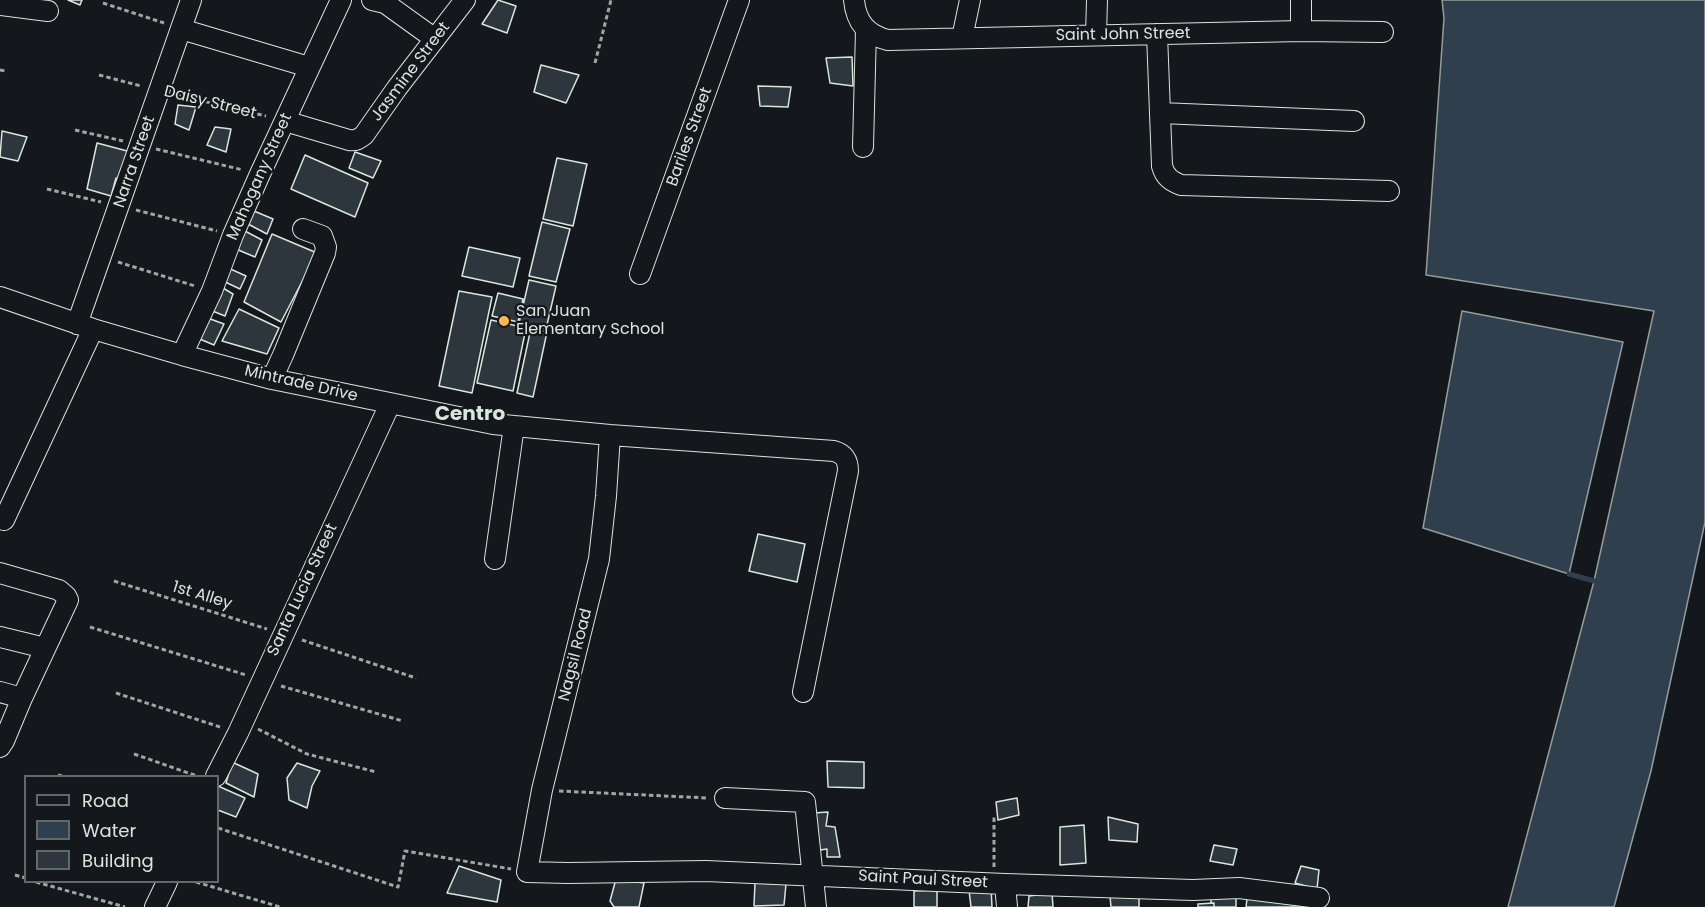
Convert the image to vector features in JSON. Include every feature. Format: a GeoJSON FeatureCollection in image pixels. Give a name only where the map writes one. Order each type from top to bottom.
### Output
{"type":"FeatureCollection","features":[{"type":"Feature","properties":{"kind":"street","name":"Narra Street"},"geometry":{"type":"LineString","coordinates":[[4,520],[85,326],[102,258],[191,0]]}},
{"type":"Feature","properties":{"kind":"street","name":"Mahogany Street"},"geometry":{"type":"LineString","coordinates":[[182,356],[212,291],[233,235],[260,174],[341,0]]}},
{"type":"Feature","properties":{"kind":"street"},"geometry":{"type":"LineString","coordinates":[[372,0],[385,3],[435,39]]}},
{"type":"Feature","properties":{"kind":"street","name":"Jasmine Street"},"geometry":{"type":"LineString","coordinates":[[285,121],[355,141],[364,135],[465,0]]}},
{"type":"Feature","properties":{"kind":"street"},"geometry":{"type":"LineString","coordinates":[[854,0],[858,17],[866,30],[863,147]]}},
{"type":"Feature","properties":{"kind":"street"},"geometry":{"type":"LineString","coordinates":[[962,38],[970,0]]}},
{"type":"Feature","properties":{"kind":"street"},"geometry":{"type":"LineString","coordinates":[[1096,35],[1097,0]]}},
{"type":"Feature","properties":{"kind":"street"},"geometry":{"type":"LineString","coordinates":[[1301,0],[1301,31]]}},
{"type":"Feature","properties":{"kind":"street","name":"Bariles Street"},"geometry":{"type":"LineString","coordinates":[[640,274],[732,2]]}},
{"type":"Feature","properties":{"kind":"street"},"geometry":{"type":"LineString","coordinates":[[0,5],[48,11]]}},
{"type":"Feature","properties":{"kind":"street"},"geometry":{"type":"LineString","coordinates":[[181,29],[309,67]]}},
{"type":"Feature","properties":{"kind":"street","name":"Saint John Street"},"geometry":{"type":"LineString","coordinates":[[866,30],[875,37],[888,40],[1301,31],[1383,32]]}},
{"type":"Feature","properties":{"kind":"street"},"geometry":{"type":"LineString","coordinates":[[1157,34],[1162,166],[1164,174],[1171,181],[1181,185],[1389,191]]}},
{"type":"Feature","properties":{"kind":"street"},"geometry":{"type":"LineString","coordinates":[[1160,113],[1354,121]]}},
{"type":"Feature","properties":{"kind":"street"},"geometry":{"type":"LineString","coordinates":[[272,379],[325,253],[326,247],[322,236],[303,229]]}},
{"type":"Feature","properties":{"kind":"street","name":"Mintrade Drive"},"geometry":{"type":"LineString","coordinates":[[0,297],[182,356],[272,379],[493,424],[610,435],[834,450],[842,454],[848,463],[848,471],[803,692]]}},
{"type":"Feature","properties":{"kind":"street","name":"Santa Lucia Street"},"geometry":{"type":"LineString","coordinates":[[217,775],[390,404]]}},
{"type":"Feature","properties":{"kind":"street"},"geometry":{"type":"LineString","coordinates":[[495,559],[514,426]]}},
{"type":"Feature","properties":{"kind":"street","name":"Nagsil Road"},"geometry":{"type":"LineString","coordinates":[[526,872],[542,790],[599,559],[610,435]]}},
{"type":"Feature","properties":{"kind":"street"},"geometry":{"type":"LineString","coordinates":[[0,573],[59,590],[68,600],[0,747]]}},
{"type":"Feature","properties":{"kind":"street"},"geometry":{"type":"LineString","coordinates":[[0,637],[45,648]]}},
{"type":"Feature","properties":{"kind":"street"},"geometry":{"type":"LineString","coordinates":[[0,692],[22,698]]}},
{"type":"Feature","properties":{"kind":"street"},"geometry":{"type":"LineString","coordinates":[[725,798],[805,802],[816,907]]}},
{"type":"Feature","properties":{"kind":"street","name":"Saint Paul Street"},"geometry":{"type":"LineString","coordinates":[[526,872],[706,871],[813,875],[999,884],[1193,898],[1239,888],[1319,898]]}},
{"type":"Feature","properties":{"kind":"street"},"geometry":{"type":"LineString","coordinates":[[155,907],[167,883]]}},
{"type":"Feature","properties":{"kind":"street"},"geometry":{"type":"LineString","coordinates":[[999,884],[1007,907]]}},
{"type":"Feature","properties":{"kind":"path"},"geometry":{"type":"LineString","coordinates":[[595,63],[611,0]]}},
{"type":"Feature","properties":{"kind":"path"},"geometry":{"type":"LineString","coordinates":[[104,3],[181,29]]}},
{"type":"Feature","properties":{"kind":"path"},"geometry":{"type":"LineString","coordinates":[[0,70],[5,70]]}},
{"type":"Feature","properties":{"kind":"path","name":"Daisy Street"},"geometry":{"type":"LineString","coordinates":[[99,75],[285,121]]}},
{"type":"Feature","properties":{"kind":"path"},"geometry":{"type":"LineString","coordinates":[[75,130],[260,174]]}},
{"type":"Feature","properties":{"kind":"path"},"geometry":{"type":"LineString","coordinates":[[47,189],[233,235]]}},
{"type":"Feature","properties":{"kind":"path"},"geometry":{"type":"LineString","coordinates":[[102,258],[212,291]]}},
{"type":"Feature","properties":{"kind":"path","name":"1st Alley"},"geometry":{"type":"LineString","coordinates":[[114,581],[416,678]]}},
{"type":"Feature","properties":{"kind":"path"},"geometry":{"type":"LineString","coordinates":[[116,693],[241,727],[307,754],[376,772]]}},
{"type":"Feature","properties":{"kind":"path"},"geometry":{"type":"LineString","coordinates":[[134,754],[194,775]]}},
{"type":"Feature","properties":{"kind":"path"},"geometry":{"type":"LineString","coordinates":[[542,790],[725,798]]}},
{"type":"Feature","properties":{"kind":"path"},"geometry":{"type":"LineString","coordinates":[[994,817],[999,884]]}},
{"type":"Feature","properties":{"kind":"path"},"geometry":{"type":"LineString","coordinates":[[219,828],[398,887],[405,851],[526,872]]}},
{"type":"Feature","properties":{"kind":"path"},"geometry":{"type":"LineString","coordinates":[[15,875],[24,877]]}},
{"type":"Feature","properties":{"kind":"path"},"geometry":{"type":"LineString","coordinates":[[40,883],[125,907]]}},
{"type":"Feature","properties":{"kind":"path"},"geometry":{"type":"LineString","coordinates":[[199,883],[280,907]]}},
{"type":"Feature","properties":{"kind":"water"},"geometry":{"type":"Polygon","coordinates":[[[1442,0],[1705,0],[1705,522],[1651,771],[1614,907],[1508,907],[1594,581],[1654,311],[1426,275],[1444,18],[1442,0]]]}},
{"type":"Feature","properties":{"kind":"water"},"geometry":{"type":"Polygon","coordinates":[[[1462,311],[1623,342],[1569,574],[1423,528],[1462,311]]]}},
{"type":"Feature","properties":{"kind":"building"},"geometry":{"type":"Polygon","coordinates":[[[68,0],[82,0],[80,5],[68,0]]]}},
{"type":"Feature","properties":{"kind":"building"},"geometry":{"type":"Polygon","coordinates":[[[498,0],[516,6],[507,33],[482,24],[498,0]]]}},
{"type":"Feature","properties":{"kind":"building"},"geometry":{"type":"Polygon","coordinates":[[[852,57],[853,86],[830,83],[826,58],[852,57]]]}},
{"type":"Feature","properties":{"kind":"building"},"geometry":{"type":"Polygon","coordinates":[[[541,65],[579,75],[566,103],[534,92],[541,65]]]}},
{"type":"Feature","properties":{"kind":"building"},"geometry":{"type":"Polygon","coordinates":[[[758,86],[791,87],[788,107],[760,106],[758,86]]]}},
{"type":"Feature","properties":{"kind":"building"},"geometry":{"type":"Polygon","coordinates":[[[178,105],[196,107],[189,130],[175,124],[178,105]]]}},
{"type":"Feature","properties":{"kind":"building"},"geometry":{"type":"Polygon","coordinates":[[[215,127],[231,129],[226,152],[207,145],[215,127]]]}},
{"type":"Feature","properties":{"kind":"building"},"geometry":{"type":"Polygon","coordinates":[[[2,131],[27,137],[18,161],[0,157],[2,131]]]}},
{"type":"Feature","properties":{"kind":"building"},"geometry":{"type":"Polygon","coordinates":[[[97,143],[131,152],[122,179],[116,178],[111,196],[87,189],[97,143]]]}},
{"type":"Feature","properties":{"kind":"building"},"geometry":{"type":"Polygon","coordinates":[[[355,152],[381,161],[373,178],[349,168],[355,152]]]}},
{"type":"Feature","properties":{"kind":"building"},"geometry":{"type":"Polygon","coordinates":[[[305,155],[368,183],[355,217],[291,189],[305,155]]]}},
{"type":"Feature","properties":{"kind":"building"},"geometry":{"type":"Polygon","coordinates":[[[557,158],[587,164],[573,226],[543,219],[557,158]]]}},
{"type":"Feature","properties":{"kind":"building"},"geometry":{"type":"Polygon","coordinates":[[[254,211],[273,219],[267,234],[248,224],[254,211]]]}},
{"type":"Feature","properties":{"kind":"building"},"geometry":{"type":"Polygon","coordinates":[[[542,222],[570,229],[556,282],[529,276],[542,222]]]}},
{"type":"Feature","properties":{"kind":"building"},"geometry":{"type":"Polygon","coordinates":[[[243,230],[262,240],[255,257],[236,249],[243,230]]]}},
{"type":"Feature","properties":{"kind":"building"},"geometry":{"type":"Polygon","coordinates":[[[272,234],[317,253],[281,322],[244,302],[272,234]]]}},
{"type":"Feature","properties":{"kind":"building"},"geometry":{"type":"Polygon","coordinates":[[[469,247],[520,258],[513,287],[462,276],[469,247]]]}},
{"type":"Feature","properties":{"kind":"building"},"geometry":{"type":"Polygon","coordinates":[[[226,267],[246,276],[240,289],[221,280],[226,267]]]}},
{"type":"Feature","properties":{"kind":"building"},"geometry":{"type":"Polygon","coordinates":[[[529,280],[556,286],[546,329],[519,323],[529,280]]]}},
{"type":"Feature","properties":{"kind":"building"},"geometry":{"type":"Polygon","coordinates":[[[218,285],[233,294],[225,316],[210,310],[218,285]]]}},
{"type":"Feature","properties":{"kind":"building"},"geometry":{"type":"Polygon","coordinates":[[[459,291],[492,297],[472,393],[439,386],[459,291]]]}},
{"type":"Feature","properties":{"kind":"building"},"geometry":{"type":"Polygon","coordinates":[[[498,293],[523,299],[518,322],[492,316],[498,293]]]}},
{"type":"Feature","properties":{"kind":"building"},"geometry":{"type":"Polygon","coordinates":[[[239,309],[279,328],[267,354],[222,341],[239,309]]]}},
{"type":"Feature","properties":{"kind":"building"},"geometry":{"type":"Polygon","coordinates":[[[205,317],[224,324],[214,345],[195,337],[205,317]]]}},
{"type":"Feature","properties":{"kind":"building"},"geometry":{"type":"Polygon","coordinates":[[[491,320],[526,328],[513,391],[477,383],[491,320]]]}},
{"type":"Feature","properties":{"kind":"building"},"geometry":{"type":"Polygon","coordinates":[[[531,328],[547,332],[533,397],[517,393],[531,328]]]}},
{"type":"Feature","properties":{"kind":"building"},"geometry":{"type":"Polygon","coordinates":[[[758,534],[805,544],[797,582],[749,571],[758,534]]]}},
{"type":"Feature","properties":{"kind":"building"},"geometry":{"type":"Polygon","coordinates":[[[827,761],[864,762],[864,788],[828,787],[827,761]]]}},
{"type":"Feature","properties":{"kind":"building"},"geometry":{"type":"Polygon","coordinates":[[[232,762],[258,774],[254,797],[226,783],[232,762]]]}},
{"type":"Feature","properties":{"kind":"building"},"geometry":{"type":"Polygon","coordinates":[[[297,763],[320,771],[312,786],[307,808],[289,800],[287,778],[297,763]]]}},
{"type":"Feature","properties":{"kind":"building"},"geometry":{"type":"Polygon","coordinates":[[[219,786],[245,798],[236,817],[219,810],[219,786]]]}},
{"type":"Feature","properties":{"kind":"building"},"geometry":{"type":"Polygon","coordinates":[[[1017,798],[1019,815],[998,820],[996,802],[1017,798]]]}},
{"type":"Feature","properties":{"kind":"building"},"geometry":{"type":"Polygon","coordinates":[[[828,812],[826,826],[835,827],[840,857],[827,857],[827,849],[813,851],[813,813],[828,812]]]}},
{"type":"Feature","properties":{"kind":"building"},"geometry":{"type":"Polygon","coordinates":[[[1108,817],[1138,824],[1137,842],[1109,840],[1108,817]]]}},
{"type":"Feature","properties":{"kind":"building"},"geometry":{"type":"Polygon","coordinates":[[[1084,825],[1086,863],[1060,865],[1060,827],[1084,825]]]}},
{"type":"Feature","properties":{"kind":"building"},"geometry":{"type":"Polygon","coordinates":[[[1214,845],[1237,849],[1233,865],[1210,861],[1214,845]]]}},
{"type":"Feature","properties":{"kind":"building"},"geometry":{"type":"Polygon","coordinates":[[[459,866],[501,880],[497,902],[447,893],[459,866]]]}},
{"type":"Feature","properties":{"kind":"building"},"geometry":{"type":"Polygon","coordinates":[[[1301,866],[1319,870],[1317,889],[1295,883],[1301,866]]]}},
{"type":"Feature","properties":{"kind":"building"},"geometry":{"type":"Polygon","coordinates":[[[616,879],[644,883],[639,907],[614,907],[610,901],[616,879]]]}},
{"type":"Feature","properties":{"kind":"building"},"geometry":{"type":"Polygon","coordinates":[[[755,883],[786,884],[784,905],[754,906],[755,883]]]}},
{"type":"Feature","properties":{"kind":"building"},"geometry":{"type":"Polygon","coordinates":[[[991,887],[992,907],[971,907],[969,890],[991,887]]]}},
{"type":"Feature","properties":{"kind":"building"},"geometry":{"type":"Polygon","coordinates":[[[937,890],[937,907],[914,907],[914,891],[937,890]]]}},
{"type":"Feature","properties":{"kind":"building"},"geometry":{"type":"Polygon","coordinates":[[[1248,891],[1321,907],[1246,907],[1248,891]]]}},
{"type":"Feature","properties":{"kind":"building"},"geometry":{"type":"Polygon","coordinates":[[[1211,892],[1236,894],[1236,907],[1214,907],[1214,903],[1211,903],[1211,892]]]}},
{"type":"Feature","properties":{"kind":"building"},"geometry":{"type":"Polygon","coordinates":[[[1052,893],[1053,907],[1028,907],[1029,896],[1052,893]]]}},
{"type":"Feature","properties":{"kind":"building"},"geometry":{"type":"Polygon","coordinates":[[[1139,894],[1139,907],[1111,907],[1110,896],[1139,894]]]}},
{"type":"Feature","properties":{"kind":"building"},"geometry":{"type":"Polygon","coordinates":[[[1214,903],[1214,907],[1198,907],[1198,904],[1214,903]]]}},
{"type":"Feature","properties":{"kind":"waterway"},"geometry":{"type":"LineString","coordinates":[[1569,574],[1594,581]]}},
{"type":"Feature","properties":{"kind":"place","name":"San Juan Elementary School"},"geometry":{"type":"Point","coordinates":[504,321]}},
{"type":"Feature","properties":{"kind":"district","name":"Centro"},"geometry":{"type":"Point","coordinates":[470,415]}}]}
